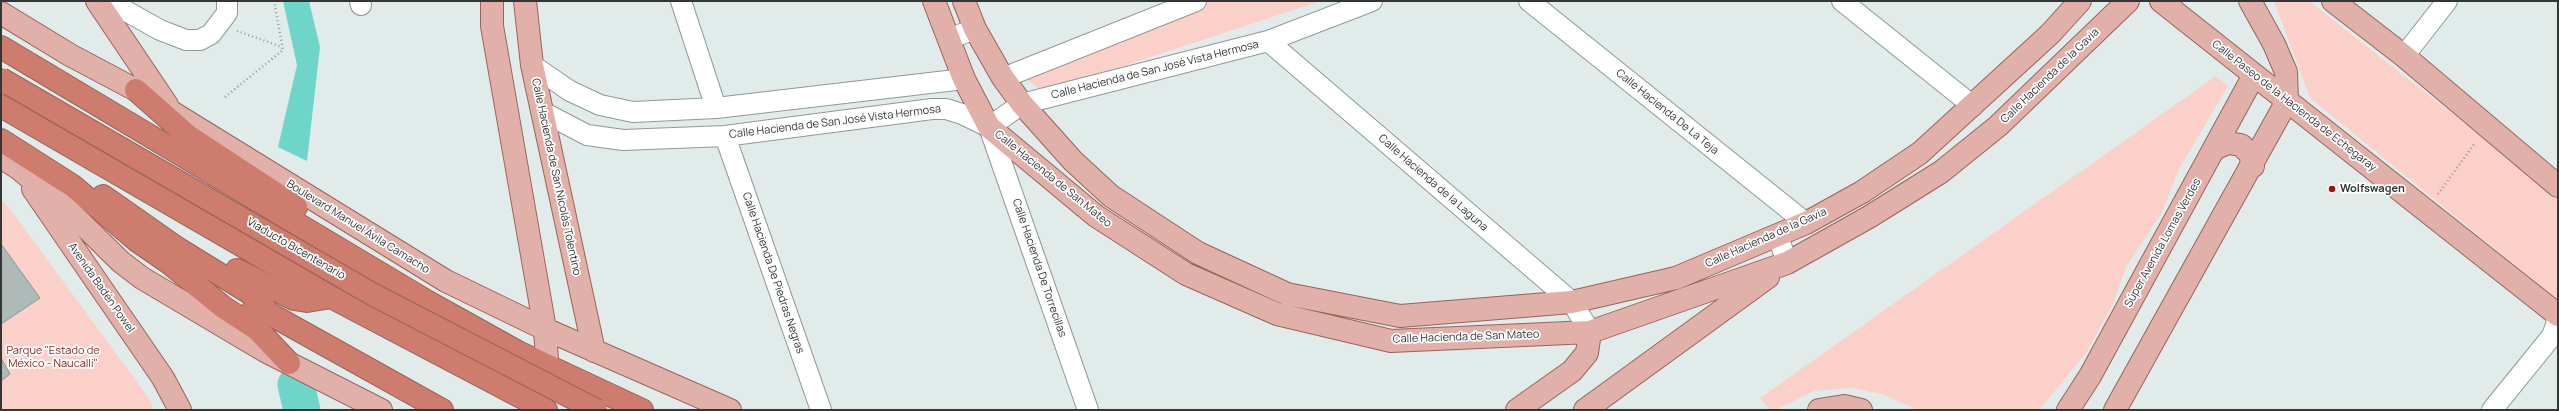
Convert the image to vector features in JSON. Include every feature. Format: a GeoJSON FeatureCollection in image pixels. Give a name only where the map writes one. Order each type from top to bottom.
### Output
{"type":"FeatureCollection","features":[{"type":"Feature","properties":{"kind":"highway"},"geometry":{"type":"LineString","coordinates":[[1,47],[428,302],[518,352],[642,410]]}},
{"type":"Feature","properties":{"kind":"highway","name":"Viaducto Bicentenario"},"geometry":{"type":"LineString","coordinates":[[1,79],[372,294],[596,410]]}},
{"type":"Feature","properties":{"kind":"highway"},"geometry":{"type":"LineString","coordinates":[[136,90],[188,136],[376,258],[428,302]]}},
{"type":"Feature","properties":{"kind":"highway"},"geometry":{"type":"LineString","coordinates":[[1,106],[331,297],[546,410]]}},
{"type":"Feature","properties":{"kind":"highway"},"geometry":{"type":"LineString","coordinates":[[1,130],[239,302],[252,310],[268,313],[442,410]]}},
{"type":"Feature","properties":{"kind":"highway"},"geometry":{"type":"LineString","coordinates":[[1,140],[73,186],[136,240],[173,254],[239,302],[257,328],[289,363]]}},
{"type":"Feature","properties":{"kind":"highway"},"geometry":{"type":"LineString","coordinates":[[173,254],[191,248],[203,252],[294,298],[307,301],[331,297]]}},
{"type":"Feature","properties":{"kind":"highway"},"geometry":{"type":"LineString","coordinates":[[236,269],[239,302]]}},
{"type":"Feature","properties":{"kind":"main road"},"geometry":{"type":"LineString","coordinates":[[97,1],[174,114]]}},
{"type":"Feature","properties":{"kind":"main road"},"geometry":{"type":"LineString","coordinates":[[492,1],[492,26],[544,348]]}},
{"type":"Feature","properties":{"kind":"main road","name":"Calle Hacienda de San Nicolás Tolentino"},"geometry":{"type":"LineString","coordinates":[[526,1],[532,65],[594,351]]}},
{"type":"Feature","properties":{"kind":"main road","name":"Calle Hacienda de San Mateo"},"geometry":{"type":"LineString","coordinates":[[934,1],[964,79],[989,127],[1102,221],[1186,274],[1277,314],[1391,341],[1590,332]]}},
{"type":"Feature","properties":{"kind":"main road","name":"Calle Hacienda de San Mateo"},"geometry":{"type":"LineString","coordinates":[[964,1],[975,29],[1003,78],[1022,104],[1073,161],[1111,196],[1198,253],[1287,294],[1400,316],[1572,302]]}},
{"type":"Feature","properties":{"kind":"main road","name":"Calle Hacienda de la Gavia"},"geometry":{"type":"LineString","coordinates":[[1572,302],[1676,278],[1778,236],[1806,223],[1862,192],[1920,153],[2050,34],[2080,1]]}},
{"type":"Feature","properties":{"kind":"main road","name":"Calle Hacienda de la Gavia"},"geometry":{"type":"LineString","coordinates":[[1585,410],[1788,263],[1869,217],[1941,172],[1998,126],[2128,1]]}},
{"type":"Feature","properties":{"kind":"main road","name":"Calle Paseo de la Hacienda de Echegaray"},"geometry":{"type":"LineString","coordinates":[[2161,1],[2557,315]]}},
{"type":"Feature","properties":{"kind":"main road"},"geometry":{"type":"LineString","coordinates":[[2115,410],[2253,166],[2287,101],[2286,72],[2274,44],[2250,1]]}},
{"type":"Feature","properties":{"kind":"main road"},"geometry":{"type":"LineString","coordinates":[[2333,1],[2404,56],[2558,186]]}},
{"type":"Feature","properties":{"kind":"main road","name":"Boulevard Manuel Ávila Camacho"},"geometry":{"type":"LineString","coordinates":[[1,13],[70,55],[136,90],[446,281],[544,348],[594,351],[730,410]]}},
{"type":"Feature","properties":{"kind":"main road","name":"Súper Avenida Lomas Verdes"},"geometry":{"type":"LineString","coordinates":[[2068,410],[2090,376],[2254,75]]}},
{"type":"Feature","properties":{"kind":"main road"},"geometry":{"type":"LineString","coordinates":[[2214,150],[2228,143],[2241,145],[2250,154],[2253,166]]}},
{"type":"Feature","properties":{"kind":"main road"},"geometry":{"type":"LineString","coordinates":[[10,163],[62,204],[121,262],[142,278],[289,363],[381,410]]}},
{"type":"Feature","properties":{"kind":"main road","name":"Avenida Badén Powel"},"geometry":{"type":"LineString","coordinates":[[10,163],[163,378],[180,410]]}},
{"type":"Feature","properties":{"kind":"main road","name":"Calle Hacienda de la Gavia"},"geometry":{"type":"LineString","coordinates":[[1590,332],[1788,263]]}},
{"type":"Feature","properties":{"kind":"main road"},"geometry":{"type":"LineString","coordinates":[[1517,410],[1572,371],[1587,353],[1590,332]]}},
{"type":"Feature","properties":{"kind":"main road"},"geometry":{"type":"LineString","coordinates":[[1819,410],[1844,406],[1861,410]]}},
{"type":"Feature","properties":{"kind":"street"},"geometry":{"type":"LineString","coordinates":[[108,1],[173,36],[186,40],[200,40],[216,30],[227,13],[228,1]]}},
{"type":"Feature","properties":{"kind":"street"},"geometry":{"type":"LineString","coordinates":[[681,1],[716,108]]}},
{"type":"Feature","properties":{"kind":"street"},"geometry":{"type":"LineString","coordinates":[[1003,78],[1196,1]]}},
{"type":"Feature","properties":{"kind":"street","name":"Calle Hacienda de San José Vista Hermosa"},"geometry":{"type":"LineString","coordinates":[[543,112],[586,135],[623,140],[725,136],[932,109],[946,109],[962,114],[989,127],[1022,104],[1268,41],[1372,1]]}},
{"type":"Feature","properties":{"kind":"street","name":"Calle Hacienda De La Teja"},"geometry":{"type":"LineString","coordinates":[[1529,1],[1806,223]]}},
{"type":"Feature","properties":{"kind":"street"},"geometry":{"type":"LineString","coordinates":[[1842,1],[1973,106]]}},
{"type":"Feature","properties":{"kind":"street"},"geometry":{"type":"LineString","coordinates":[[2404,56],[2447,1]]}},
{"type":"Feature","properties":{"kind":"street"},"geometry":{"type":"LineString","coordinates":[[948,40],[975,29]]}},
{"type":"Feature","properties":{"kind":"street","name":"Calle Hacienda de la Laguna"},"geometry":{"type":"LineString","coordinates":[[1268,41],[1572,302],[1590,332]]}},
{"type":"Feature","properties":{"kind":"street"},"geometry":{"type":"LineString","coordinates":[[532,65],[570,91],[600,105],[633,112],[716,108],[964,79]]}},
{"type":"Feature","properties":{"kind":"street","name":"Calle Hacienda De Torrecillas"},"geometry":{"type":"LineString","coordinates":[[989,127],[1088,410]]}},
{"type":"Feature","properties":{"kind":"street","name":"Calle Hacienda De Piedras Negras"},"geometry":{"type":"LineString","coordinates":[[725,136],[821,410]]}},
{"type":"Feature","properties":{"kind":"street"},"geometry":{"type":"LineString","coordinates":[[1778,236],[1788,263]]}},
{"type":"Feature","properties":{"kind":"street"},"geometry":{"type":"LineString","coordinates":[[2492,410],[2552,336],[2556,325],[2557,315]]}},
{"type":"Feature","properties":{"kind":"path"},"geometry":{"type":"LineString","coordinates":[[225,97],[283,50],[274,1]]}},
{"type":"Feature","properties":{"kind":"path"},"geometry":{"type":"LineString","coordinates":[[216,30],[282,47]]}},
{"type":"Feature","properties":{"kind":"path"},"geometry":{"type":"LineString","coordinates":[[2426,210],[2469,150]]}},
{"type":"Feature","properties":{"kind":"green space"},"geometry":{"type":"Polygon","coordinates":[[[1209,1],[1321,1],[1044,92],[1013,70],[1209,1]]]}},
{"type":"Feature","properties":{"kind":"green space"},"geometry":{"type":"Polygon","coordinates":[[[2274,1],[2309,1],[2558,197],[2558,300],[2310,98],[2274,1]]]}},
{"type":"Feature","properties":{"kind":"green space"},"geometry":{"type":"Polygon","coordinates":[[[2216,76],[2228,86],[2179,169],[2162,212],[2126,267],[2113,304],[2086,353],[2039,410],[1918,410],[1882,394],[1851,388],[1814,391],[1776,410],[1771,410],[1760,398],[2216,76]]]}},
{"type":"Feature","properties":{"kind":"green space","name":"Parque \"Estado de México - Naucalli\""},"geometry":{"type":"Polygon","coordinates":[[[1,200],[7,205],[148,397],[154,410],[1,410],[1,200]]]}},
{"type":"Feature","properties":{"kind":"shaded area"},"geometry":{"type":"Polygon","coordinates":[[[283,1],[309,1],[320,47],[307,161],[278,147],[297,65],[283,1]]]}},
{"type":"Feature","properties":{"kind":"building"},"geometry":{"type":"Polygon","coordinates":[[[1,244],[40,298],[1,324],[1,244]]]}},
{"type":"Feature","properties":{"kind":"building"},"geometry":{"type":"Polygon","coordinates":[[[1,358],[10,374],[1,381],[1,358]]]}},
{"type":"Feature","properties":{"kind":"waterway"},"geometry":{"type":"LineString","coordinates":[[296,385],[302,410]]}},
{"type":"Feature","properties":{"kind":"place","name":"Wolfswagen"},"geometry":{"type":"Point","coordinates":[2332,189]}}]}
